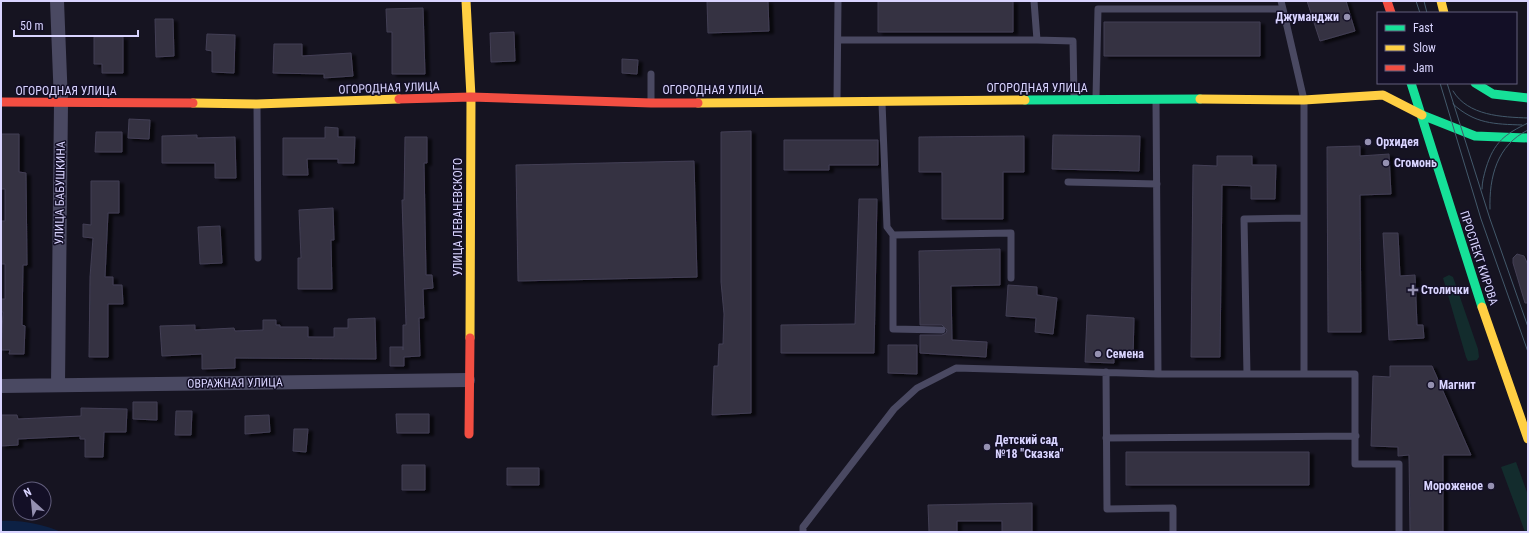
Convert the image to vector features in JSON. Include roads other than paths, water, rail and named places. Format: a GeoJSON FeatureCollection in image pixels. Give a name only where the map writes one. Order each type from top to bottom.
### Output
{"type":"FeatureCollection","features":[{"type":"Feature","properties":{"kind":"street","name":"УЛИЦА БАБУШКИНА"},"geometry":{"type":"LineString","coordinates":[[58,1],[61,103],[58,385]]}},
{"type":"Feature","properties":{"kind":"street","name":"УЛИЦА ЛЕВАНЕВСКОГО"},"geometry":{"type":"LineString","coordinates":[[466,1],[471,97],[468,380],[469,434]]}},
{"type":"Feature","properties":{"kind":"street"},"geometry":{"type":"LineString","coordinates":[[1387,1],[1391,12]]}},
{"type":"Feature","properties":{"kind":"street"},"geometry":{"type":"LineString","coordinates":[[1441,1],[1444,12]]}},
{"type":"Feature","properties":{"kind":"street","name":"ПРОСПЕКТ КИРОВА"},"geometry":{"type":"LineString","coordinates":[[1411,84],[1467,264],[1528,439]]}},
{"type":"Feature","properties":{"kind":"street"},"geometry":{"type":"LineString","coordinates":[[1476,84],[1479,88],[1501,97],[1528,98]]}},
{"type":"Feature","properties":{"kind":"street","name":"ОГОРОДНАЯ УЛИЦА"},"geometry":{"type":"LineString","coordinates":[[1,102],[257,104],[471,97],[651,103],[1074,99],[1304,100],[1383,95],[1421,115],[1475,136],[1494,138],[1528,138]]}},
{"type":"Feature","properties":{"kind":"street","name":"ОВРАЖНАЯ УЛИЦА"},"geometry":{"type":"LineString","coordinates":[[1,386],[468,380]]}},
{"type":"Feature","properties":{"kind":"lane"},"geometry":{"type":"LineString","coordinates":[[837,101],[838,1]]}},
{"type":"Feature","properties":{"kind":"lane"},"geometry":{"type":"LineString","coordinates":[[1034,1],[1037,40]]}},
{"type":"Feature","properties":{"kind":"lane"},"geometry":{"type":"LineString","coordinates":[[1281,1],[1304,100],[1304,374]]}},
{"type":"Feature","properties":{"kind":"lane"},"geometry":{"type":"LineString","coordinates":[[1096,99],[1098,9],[1283,9]]}},
{"type":"Feature","properties":{"kind":"lane"},"geometry":{"type":"LineString","coordinates":[[838,40],[1073,41],[1074,99]]}},
{"type":"Feature","properties":{"kind":"lane"},"geometry":{"type":"LineString","coordinates":[[651,74],[651,103]]}},
{"type":"Feature","properties":{"kind":"lane"},"geometry":{"type":"LineString","coordinates":[[1156,100],[1158,374]]}},
{"type":"Feature","properties":{"kind":"lane"},"geometry":{"type":"LineString","coordinates":[[882,101],[887,227],[893,235],[892,328],[942,330]]}},
{"type":"Feature","properties":{"kind":"lane"},"geometry":{"type":"LineString","coordinates":[[257,104],[258,258]]}},
{"type":"Feature","properties":{"kind":"lane"},"geometry":{"type":"LineString","coordinates":[[1068,182],[1157,184]]}},
{"type":"Feature","properties":{"kind":"lane"},"geometry":{"type":"LineString","coordinates":[[1246,374],[1244,219],[1303,218]]}},
{"type":"Feature","properties":{"kind":"lane"},"geometry":{"type":"LineString","coordinates":[[893,235],[1011,234],[1011,278]]}},
{"type":"Feature","properties":{"kind":"lane"},"geometry":{"type":"LineString","coordinates":[[803,532],[804,527],[894,409],[917,388],[956,368],[1158,374],[1355,374],[1355,464],[1399,464],[1400,532]]}},
{"type":"Feature","properties":{"kind":"lane"},"geometry":{"type":"LineString","coordinates":[[1106,372],[1107,508],[1173,508],[1173,532]]}},
{"type":"Feature","properties":{"kind":"lane"},"geometry":{"type":"LineString","coordinates":[[1106,438],[1356,436]]}},
{"type":"Feature","properties":{"kind":"water"},"geometry":{"type":"Polygon","coordinates":[[[1,521],[17,521],[32,523],[61,532],[1,532],[1,521]]]}},
{"type":"Feature","properties":{"kind":"tram line"},"geometry":{"type":"LineString","coordinates":[[1416,1],[1420,12]]}},
{"type":"Feature","properties":{"kind":"tram line"},"geometry":{"type":"LineString","coordinates":[[1424,1],[1427,12]]}},
{"type":"Feature","properties":{"kind":"tram line"},"geometry":{"type":"LineString","coordinates":[[1440,84],[1481,219],[1528,352]]}},
{"type":"Feature","properties":{"kind":"tram line"},"geometry":{"type":"LineString","coordinates":[[1447,84],[1490,219],[1528,327]]}},
{"type":"Feature","properties":{"kind":"tram line"},"geometry":{"type":"LineString","coordinates":[[1453,91],[1467,106],[1486,114],[1528,118]]}},
{"type":"Feature","properties":{"kind":"tram line"},"geometry":{"type":"LineString","coordinates":[[1453,104],[1469,116],[1485,122],[1522,125]]}},
{"type":"Feature","properties":{"kind":"tram line"},"geometry":{"type":"LineString","coordinates":[[1482,189],[1489,159],[1497,145],[1507,135],[1528,123]]}},
{"type":"Feature","properties":{"kind":"tram line"},"geometry":{"type":"LineString","coordinates":[[1490,209],[1491,185],[1497,163],[1509,144],[1517,136],[1528,130]]}},
{"type":"Feature","properties":{"kind":"place","name":"Джуманджи"},"geometry":{"type":"Point","coordinates":[1347,17]}},
{"type":"Feature","properties":{"kind":"place","name":"Орхидея"},"geometry":{"type":"Point","coordinates":[1368,142]}},
{"type":"Feature","properties":{"kind":"place","name":"Сгомонь"},"geometry":{"type":"Point","coordinates":[1386,163]}},
{"type":"Feature","properties":{"kind":"place","name":"Столички"},"geometry":{"type":"Point","coordinates":[1413,290]}},
{"type":"Feature","properties":{"kind":"place","name":"Семена"},"geometry":{"type":"Point","coordinates":[1098,354]}},
{"type":"Feature","properties":{"kind":"place","name":"Магнит"},"geometry":{"type":"Point","coordinates":[1431,385]}},
{"type":"Feature","properties":{"kind":"place","name":"Детский сад №18 \"Сказка\""},"geometry":{"type":"Point","coordinates":[987,447]}},
{"type":"Feature","properties":{"kind":"place","name":"Мороженое"},"geometry":{"type":"Point","coordinates":[1491,486]}}]}
